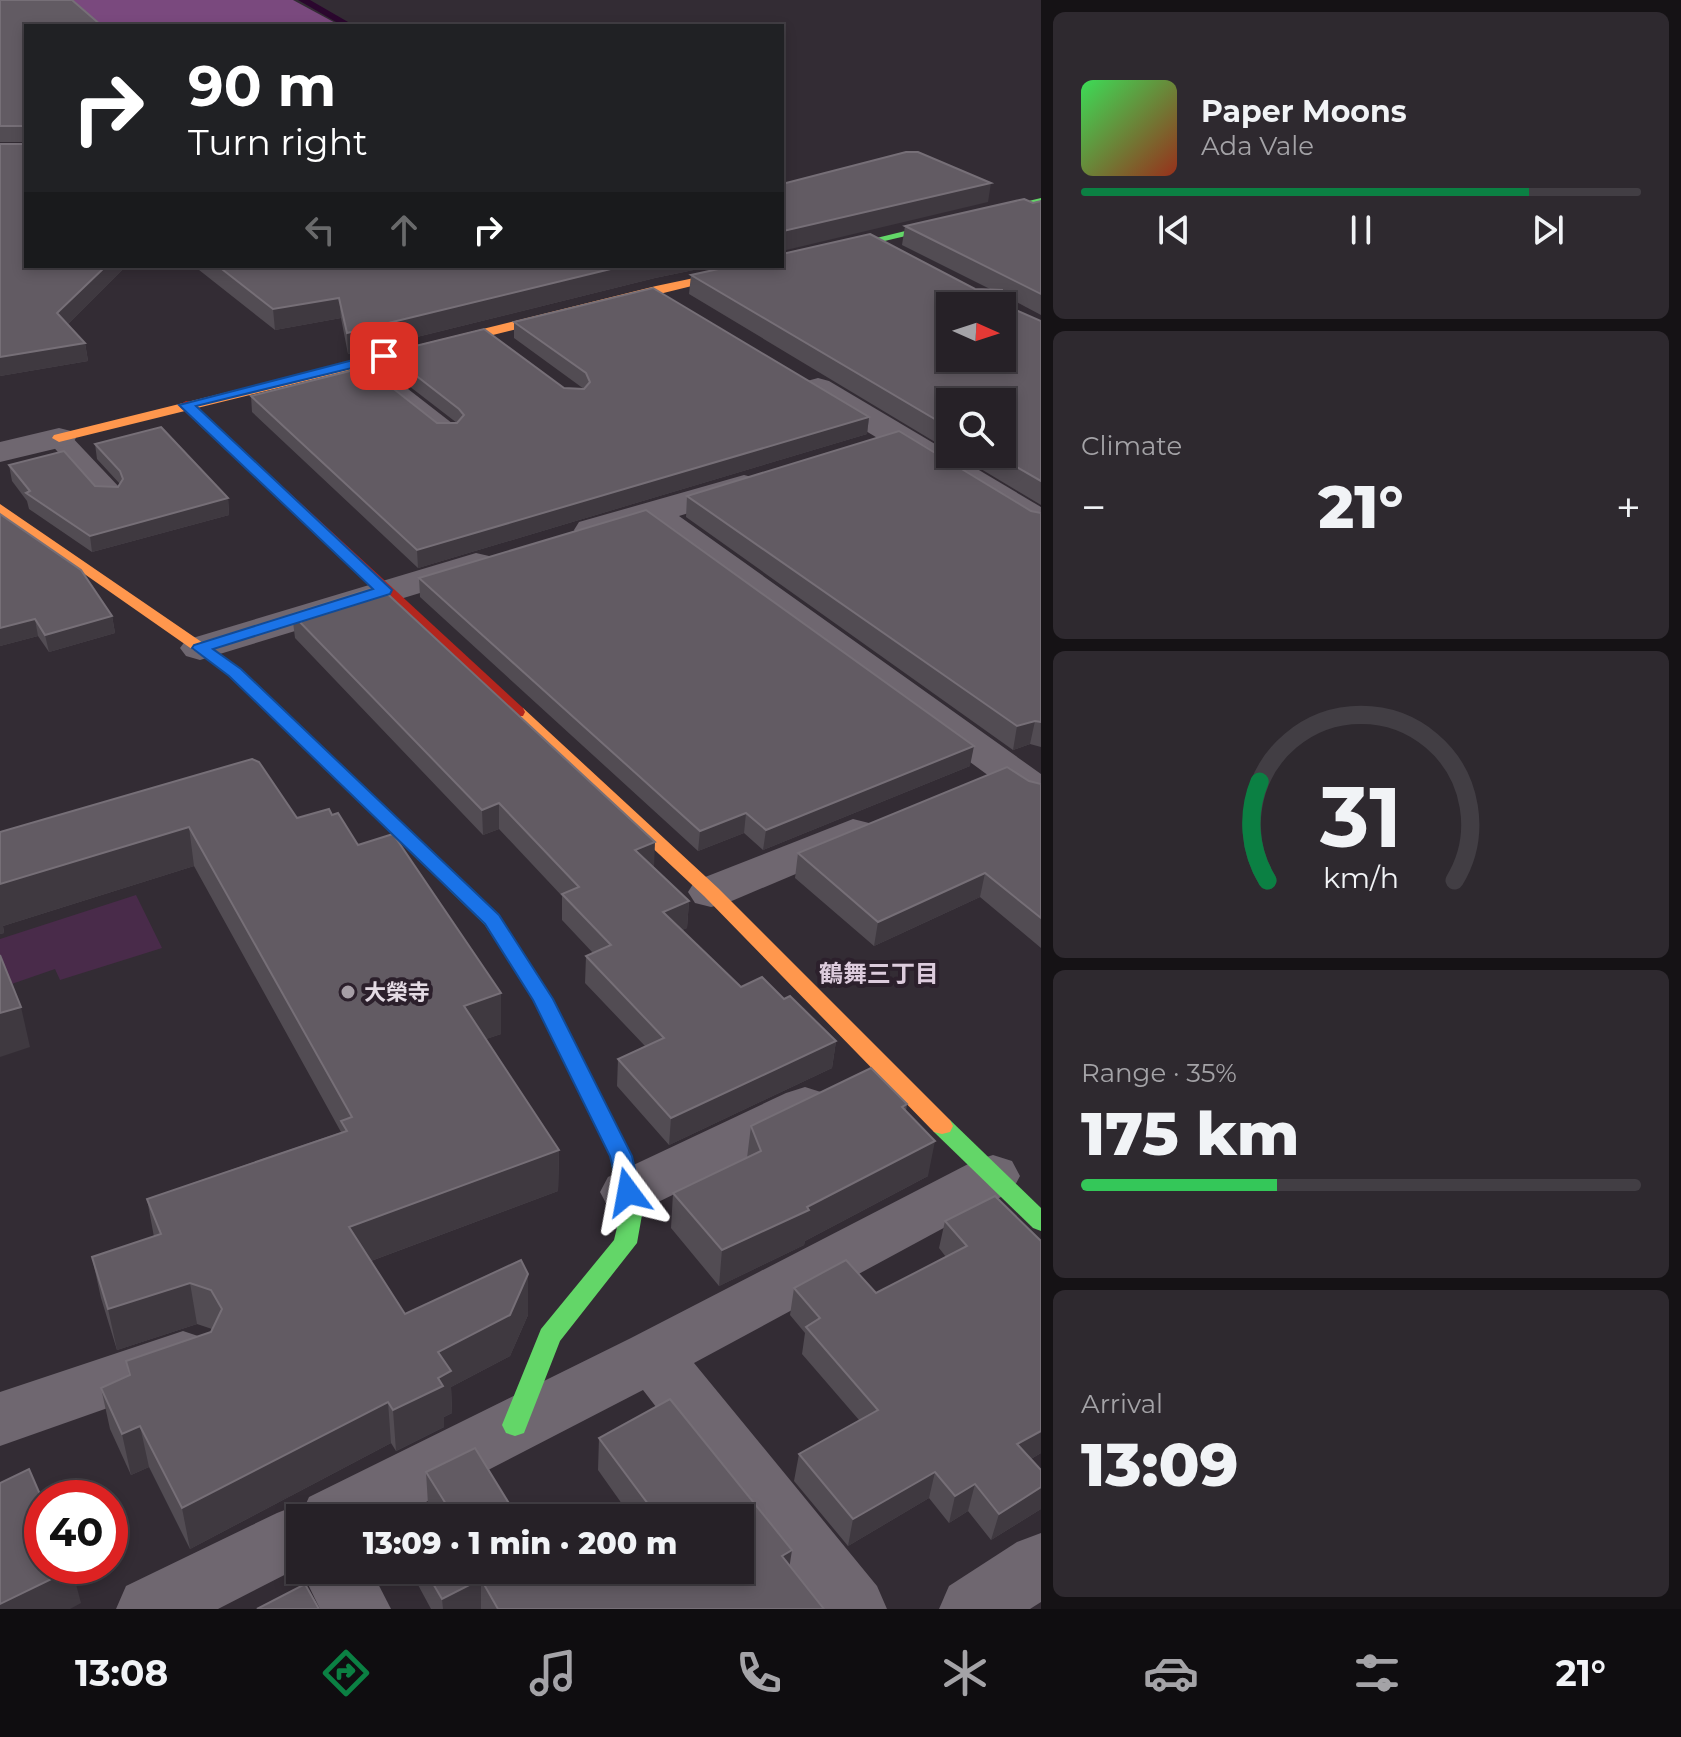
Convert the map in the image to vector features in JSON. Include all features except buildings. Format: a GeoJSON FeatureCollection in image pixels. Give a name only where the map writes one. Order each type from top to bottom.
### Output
{"type":"FeatureCollection","features":[{"type":"Feature","properties":{"kind":"street"},"geometry":{"type":"LineString","coordinates":[[797,259],[1038,205]]}},
{"type":"Feature","properties":{"kind":"street"},"geometry":{"type":"LineString","coordinates":[[873,241],[914,263]]}},
{"type":"Feature","properties":{"kind":"street"},"geometry":{"type":"LineString","coordinates":[[0,452],[656,290],[720,271],[748,268]]}},
{"type":"Feature","properties":{"kind":"street"},"geometry":{"type":"LineString","coordinates":[[656,290],[696,314]]}},
{"type":"Feature","properties":{"kind":"street"},"geometry":{"type":"LineString","coordinates":[[791,372],[1041,522]]}},
{"type":"Feature","properties":{"kind":"street"},"geometry":{"type":"LineString","coordinates":[[186,405],[711,892],[883,1069],[1041,1222]]}},
{"type":"Feature","properties":{"kind":"street"},"geometry":{"type":"LineString","coordinates":[[856,451],[900,438]]}},
{"type":"Feature","properties":{"kind":"street"},"geometry":{"type":"LineString","coordinates":[[562,539],[768,478]]}},
{"type":"Feature","properties":{"kind":"street"},"geometry":{"type":"LineString","coordinates":[[0,508],[235,672],[492,920],[550,1013],[621,1156],[631,1215],[625,1243],[550,1336],[515,1425]]}},
{"type":"Feature","properties":{"kind":"street"},"geometry":{"type":"LineString","coordinates":[[652,513],[1030,773]]}},
{"type":"Feature","properties":{"kind":"street"},"geometry":{"type":"LineString","coordinates":[[200,648],[503,556]]}},
{"type":"Feature","properties":{"kind":"street"},"geometry":{"type":"LineString","coordinates":[[966,787],[1030,773]]}},
{"type":"Feature","properties":{"kind":"street"},"geometry":{"type":"LineString","coordinates":[[711,892],[895,816]]}},
{"type":"Feature","properties":{"kind":"street"},"geometry":{"type":"LineString","coordinates":[[628,1192],[883,1069]]}},
{"type":"Feature","properties":{"kind":"street"},"geometry":{"type":"LineString","coordinates":[[360,1504],[652,1356],[993,1176]]}},
{"type":"Feature","properties":{"kind":"street"},"geometry":{"type":"LineString","coordinates":[[0,1419],[196,1352]]}},
{"type":"Feature","properties":{"kind":"street"},"geometry":{"type":"LineString","coordinates":[[652,1356],[853,1609]]}},
{"type":"Feature","properties":{"kind":"street"},"geometry":{"type":"LineString","coordinates":[[150,1609],[286,1541]]}},
{"type":"Feature","properties":{"kind":"street"},"geometry":{"type":"LineString","coordinates":[[973,1609],[1041,1564]]}},
{"type":"Feature","properties":{"kind":"street"},"geometry":{"type":"LineString","coordinates":[[342,1584],[357,1609]]}},
{"type":"Feature","properties":{"kind":"lane"},"geometry":{"type":"LineString","coordinates":[[485,331],[511,350]]}},
{"type":"Feature","properties":{"kind":"lane"},"geometry":{"type":"LineString","coordinates":[[359,362],[448,432]]}},
{"type":"Feature","properties":{"kind":"lane"},"geometry":{"type":"LineString","coordinates":[[59,438],[110,494]]}},
{"type":"Feature","properties":{"kind":"shaded area"},"geometry":{"type":"Polygon","coordinates":[[[69,0],[293,0],[337,24],[33,24],[69,0]]]}},
{"type":"Feature","properties":{"kind":"shaded area"},"geometry":{"type":"Polygon","coordinates":[[[136,895],[162,948],[60,980],[55,969],[0,988],[0,939],[136,895]]]}},
{"type":"Feature","properties":{"kind":"waterway"},"geometry":{"type":"LineString","coordinates":[[303,0],[346,24]]}},
{"type":"Feature","properties":{"kind":"traffic: fast"},"geometry":{"type":"LineString","coordinates":[[821,253],[1041,201]]}},
{"type":"Feature","properties":{"kind":"traffic: fast"},"geometry":{"type":"LineString","coordinates":[[407,838],[492,920],[543,999],[621,1156],[631,1215],[625,1243],[550,1336],[515,1425]]}},
{"type":"Feature","properties":{"kind":"traffic: fast"},"geometry":{"type":"LineString","coordinates":[[942,1126],[1041,1222]]}},
{"type":"Feature","properties":{"kind":"traffic: slow"},"geometry":{"type":"LineString","coordinates":[[59,438],[656,290],[758,268]]}},
{"type":"Feature","properties":{"kind":"traffic: slow"},"geometry":{"type":"LineString","coordinates":[[0,508],[235,672],[407,838]]}},
{"type":"Feature","properties":{"kind":"traffic: slow"},"geometry":{"type":"LineString","coordinates":[[517,712],[711,892],[942,1126]]}},
{"type":"Feature","properties":{"kind":"traffic: jam"},"geometry":{"type":"LineString","coordinates":[[186,405],[517,712]]}},
{"type":"Feature","properties":{"kind":"place","name":"大榮寺"},"geometry":{"type":"Point","coordinates":[348,992]}},
{"type":"Feature","properties":{"kind":"district","name":"鶴舞三丁目"},"geometry":{"type":"Point","coordinates":[879,973]}},
{"type":"Feature","properties":{"kind":"route"},"geometry":{"type":"LineString","coordinates":[[384,356],[186,405],[384,590],[200,648],[235,672],[492,920],[543,999],[621,1156],[628,1192]]}}]}
